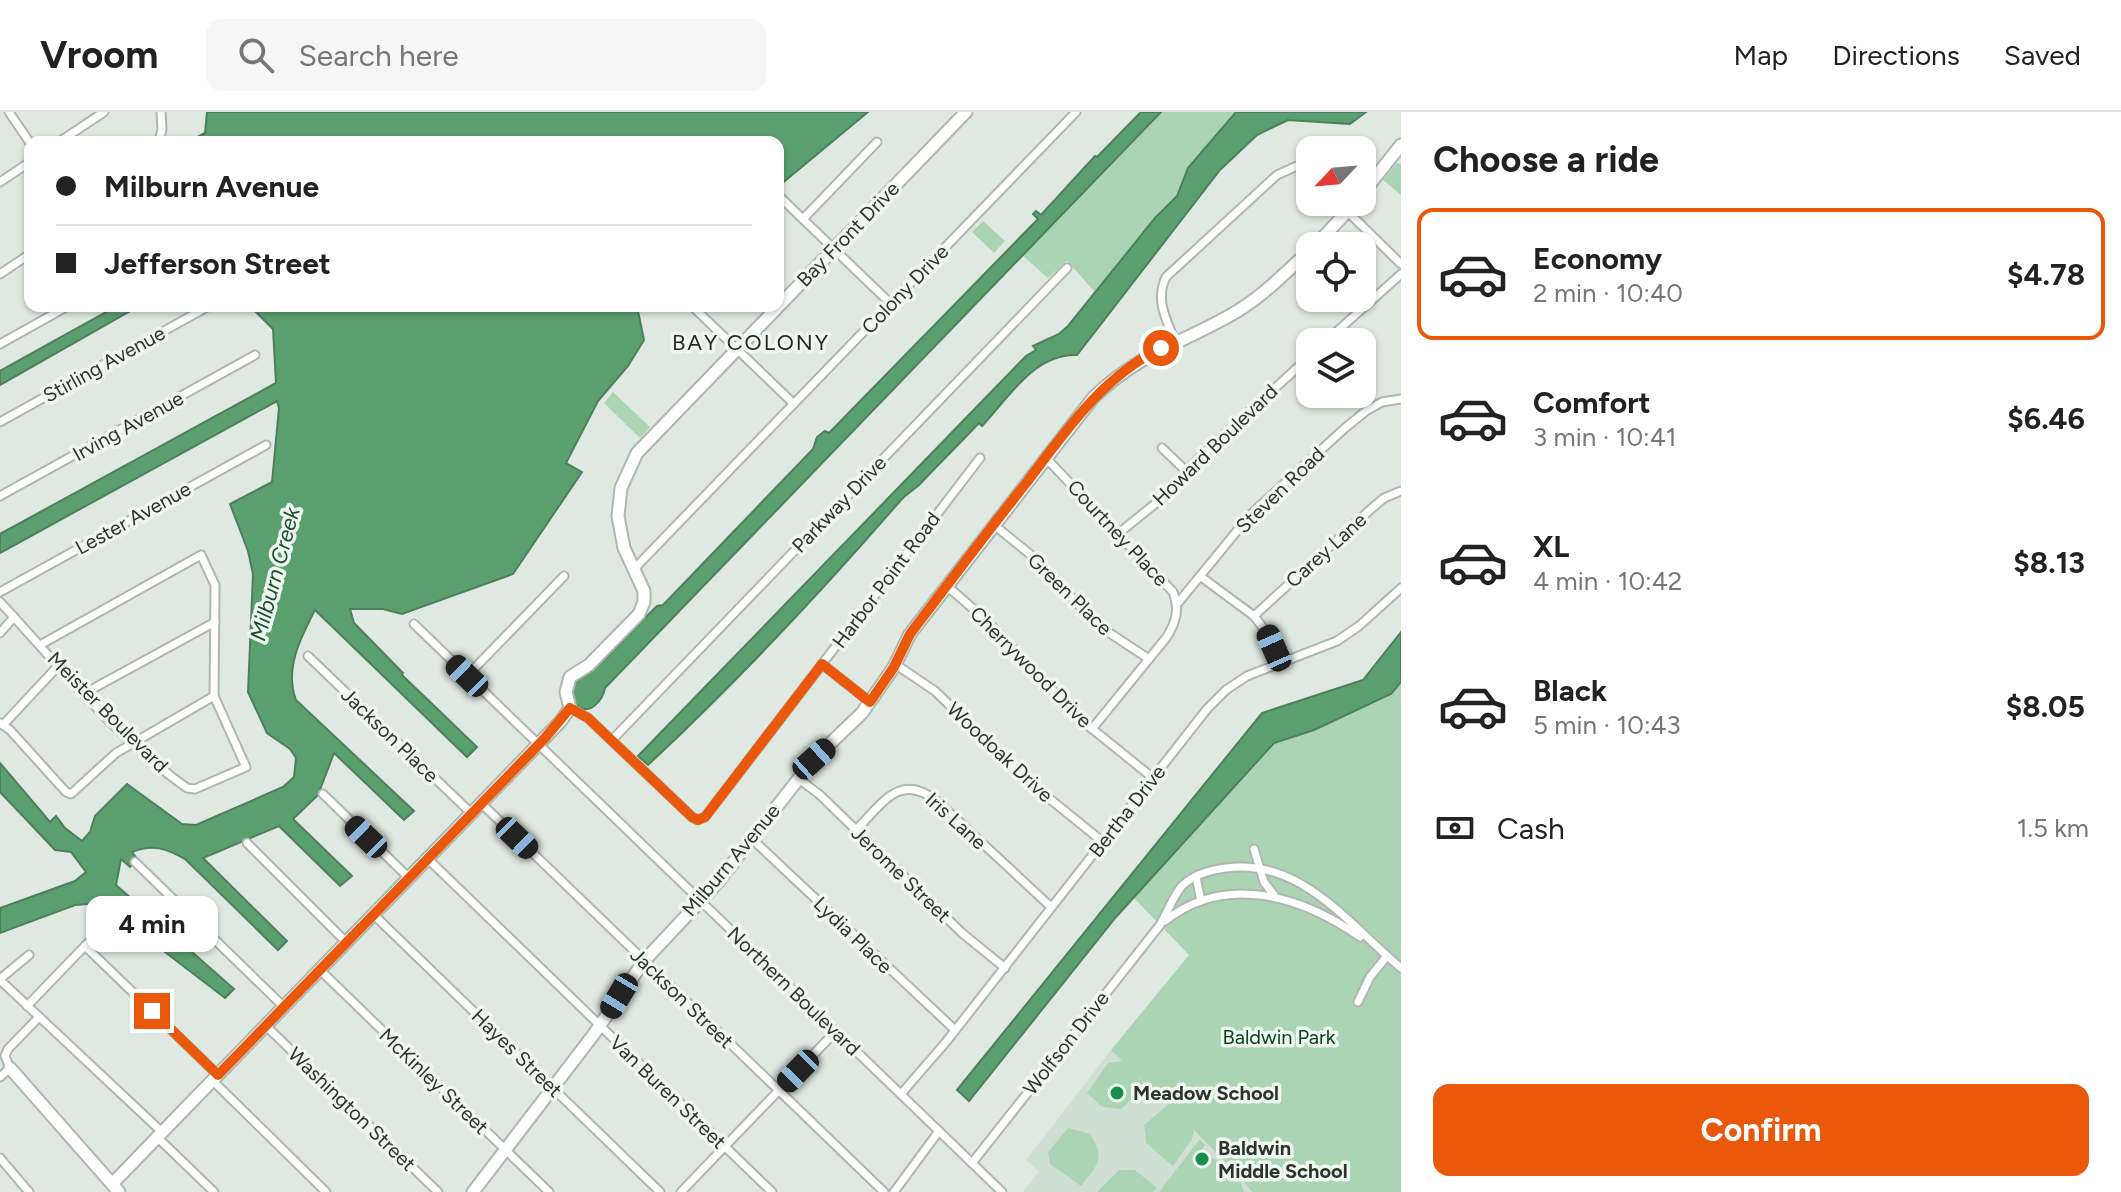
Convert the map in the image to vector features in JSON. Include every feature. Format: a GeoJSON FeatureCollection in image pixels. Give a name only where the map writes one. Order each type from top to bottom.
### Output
{"type":"FeatureCollection","features":[{"type":"Feature","properties":{"kind":"street"},"geometry":{"type":"LineString","coordinates":[[9,112],[25,136]]}},
{"type":"Feature","properties":{"kind":"street"},"geometry":{"type":"LineString","coordinates":[[68,136],[104,112]]}},
{"type":"Feature","properties":{"kind":"street"},"geometry":{"type":"LineString","coordinates":[[160,136],[161,112]]}},
{"type":"Feature","properties":{"kind":"street","name":"Bay Front Drive"},"geometry":{"type":"LineString","coordinates":[[784,301],[966,112]]}},
{"type":"Feature","properties":{"kind":"street","name":"Colony Drive"},"geometry":{"type":"LineString","coordinates":[[634,569],[1076,112]]}},
{"type":"Feature","properties":{"kind":"street"},"geometry":{"type":"LineString","coordinates":[[803,219],[877,142]]}},
{"type":"Feature","properties":{"kind":"street"},"geometry":{"type":"LineString","coordinates":[[1376,174],[1400,149]]}},
{"type":"Feature","properties":{"kind":"street"},"geometry":{"type":"LineString","coordinates":[[0,182],[24,166]]}},
{"type":"Feature","properties":{"kind":"street"},"geometry":{"type":"LineString","coordinates":[[1175,341],[1161,304],[1161,290],[1166,277],[1277,175],[1296,166]]}},
{"type":"Feature","properties":{"kind":"street"},"geometry":{"type":"LineString","coordinates":[[784,202],[891,304]]}},
{"type":"Feature","properties":{"kind":"street"},"geometry":{"type":"LineString","coordinates":[[1329,232],[1344,216]]}},
{"type":"Feature","properties":{"kind":"street"},"geometry":{"type":"LineString","coordinates":[[1352,216],[1401,264]]}},
{"type":"Feature","properties":{"kind":"street"},"geometry":{"type":"LineString","coordinates":[[0,274],[24,258]]}},
{"type":"Feature","properties":{"kind":"street","name":"Milburn Avenue"},"geometry":{"type":"LineString","coordinates":[[473,1192],[644,961],[752,839],[814,759],[851,725],[870,702],[910,634],[1072,423],[1106,385],[1146,356],[1228,316],[1252,301],[1296,262]]}},
{"type":"Feature","properties":{"kind":"street","name":"Parkway Drive"},"geometry":{"type":"LineString","coordinates":[[612,740],[1067,268]]}},
{"type":"Feature","properties":{"kind":"street"},"geometry":{"type":"LineString","coordinates":[[1341,328],[1401,274]]}},
{"type":"Feature","properties":{"kind":"street"},"geometry":{"type":"LineString","coordinates":[[0,344],[57,312]]}},
{"type":"Feature","properties":{"kind":"street","name":"Stirling Avenue"},"geometry":{"type":"LineString","coordinates":[[0,422],[198,312]]}},
{"type":"Feature","properties":{"kind":"street"},"geometry":{"type":"LineString","coordinates":[[698,312],[794,404]]}},
{"type":"Feature","properties":{"kind":"street","name":"Bay Front Drive"},"geometry":{"type":"LineString","coordinates":[[570,708],[566,692],[570,677],[589,665],[642,608],[644,591],[624,548],[618,516],[621,488],[627,470],[650,437],[773,312]]}},
{"type":"Feature","properties":{"kind":"street","name":"Irving Avenue"},"geometry":{"type":"LineString","coordinates":[[0,496],[255,355]]}},
{"type":"Feature","properties":{"kind":"street","name":"Howard Boulevard"},"geometry":{"type":"LineString","coordinates":[[1119,533],[1161,499],[1186,471],[1296,369]]}},
{"type":"Feature","properties":{"kind":"street","name":"Steven Road"},"geometry":{"type":"LineString","coordinates":[[1178,603],[1250,515],[1345,428],[1382,402],[1401,399]]}},
{"type":"Feature","properties":{"kind":"street","name":"Lester Avenue"},"geometry":{"type":"LineString","coordinates":[[0,592],[266,445]]}},
{"type":"Feature","properties":{"kind":"street"},"geometry":{"type":"LineString","coordinates":[[1162,448],[1186,471]]}},
{"type":"Feature","properties":{"kind":"street","name":"Harbor Point Road"},"geometry":{"type":"LineString","coordinates":[[612,740],[692,817],[698,820],[705,817],[980,458]]}},
{"type":"Feature","properties":{"kind":"street","name":"Courtney Place"},"geometry":{"type":"LineString","coordinates":[[1046,458],[1173,592],[1178,603],[1173,628],[1092,729]]}},
{"type":"Feature","properties":{"kind":"street","name":"Carey Lane"},"geometry":{"type":"LineString","coordinates":[[1254,616],[1371,509],[1384,498],[1401,491]]}},
{"type":"Feature","properties":{"kind":"street","name":"Green Place"},"geometry":{"type":"LineString","coordinates":[[993,525],[1031,555],[1099,626],[1149,659]]}},
{"type":"Feature","properties":{"kind":"street"},"geometry":{"type":"LineString","coordinates":[[40,645],[201,555],[215,585],[214,696],[116,753],[74,793],[66,792],[2,724],[59,665]]}},
{"type":"Feature","properties":{"kind":"street"},"geometry":{"type":"LineString","coordinates":[[467,676],[564,576]]}},
{"type":"Feature","properties":{"kind":"street"},"geometry":{"type":"LineString","coordinates":[[1200,576],[1254,616],[1267,633],[1280,662]]}},
{"type":"Feature","properties":{"kind":"street","name":"Cherrywood Drive"},"geometry":{"type":"LineString","coordinates":[[947,586],[985,619],[1071,711],[1153,778]]}},
{"type":"Feature","properties":{"kind":"street","name":"Bertha Drive"},"geometry":{"type":"LineString","coordinates":[[901,1094],[1005,968],[1207,709],[1226,690],[1247,676],[1337,641],[1359,626],[1401,588]]}},
{"type":"Feature","properties":{"kind":"street","name":"Meister Boulevard"},"geometry":{"type":"LineString","coordinates":[[0,602],[133,743],[187,788],[195,789],[246,767],[214,696]]}},
{"type":"Feature","properties":{"kind":"street"},"geometry":{"type":"LineString","coordinates":[[0,633],[14,617]]}},
{"type":"Feature","properties":{"kind":"street"},"geometry":{"type":"LineString","coordinates":[[85,693],[215,622]]}},
{"type":"Feature","properties":{"kind":"street","name":"Northern Boulevard"},"geometry":{"type":"LineString","coordinates":[[414,624],[1002,1192]]}},
{"type":"Feature","properties":{"kind":"street","name":"Jackson Place"},"geometry":{"type":"LineString","coordinates":[[308,656],[471,813]]}},
{"type":"Feature","properties":{"kind":"street"},"geometry":{"type":"LineString","coordinates":[[822,664],[870,702]]}},
{"type":"Feature","properties":{"kind":"street","name":"Woodoak Drive"},"geometry":{"type":"LineString","coordinates":[[895,664],[935,691],[1029,782],[1103,842]]}},
{"type":"Feature","properties":{"kind":"street"},"geometry":{"type":"LineString","coordinates":[[39,1017],[8,1049],[5,1056],[10,1068],[115,1188],[160,1135],[570,708],[588,718],[612,740]]}},
{"type":"Feature","properties":{"kind":"street","name":"Jerome Street"},"geometry":{"type":"LineString","coordinates":[[799,779],[962,933],[1005,968]]}},
{"type":"Feature","properties":{"kind":"street","name":"Iris Lane"},"geometry":{"type":"LineString","coordinates":[[856,830],[891,795],[906,788],[919,789],[938,802],[1051,907]]}},
{"type":"Feature","properties":{"kind":"street"},"geometry":{"type":"LineString","coordinates":[[323,794],[409,878]]}},
{"type":"Feature","properties":{"kind":"street","name":"Jackson Street"},"geometry":{"type":"LineString","coordinates":[[481,803],[884,1192]]}},
{"type":"Feature","properties":{"kind":"street","name":"Lydia Place"},"geometry":{"type":"LineString","coordinates":[[752,839],[955,1030]]}},
{"type":"Feature","properties":{"kind":"street"},"geometry":{"type":"LineString","coordinates":[[247,843],[347,943]]}},
{"type":"Feature","properties":{"kind":"street"},"geometry":{"type":"LineString","coordinates":[[1254,849],[1264,882],[1274,895]]}},
{"type":"Feature","properties":{"kind":"street","name":"Van Buren Street"},"geometry":{"type":"LineString","coordinates":[[428,859],[772,1192]]}},
{"type":"Feature","properties":{"kind":"street"},"geometry":{"type":"LineString","coordinates":[[135,862],[284,1007]]}},
{"type":"Feature","properties":{"kind":"street"},"geometry":{"type":"LineString","coordinates":[[1201,901],[1196,877],[1219,869],[1258,868],[1293,878],[1314,891],[1401,968]]}},
{"type":"Feature","properties":{"kind":"street","name":"Wolfson Drive"},"geometry":{"type":"LineString","coordinates":[[972,1163],[1160,925],[1181,887],[1196,877]]}},
{"type":"Feature","properties":{"kind":"street","name":"Wolfson Drive"},"geometry":{"type":"LineString","coordinates":[[1160,925],[1177,912],[1201,901],[1226,896],[1274,895],[1331,917],[1385,954]]}},
{"type":"Feature","properties":{"kind":"street","name":"Hayes Street"},"geometry":{"type":"LineString","coordinates":[[374,915],[660,1192]]}},
{"type":"Feature","properties":{"kind":"street"},"geometry":{"type":"LineString","coordinates":[[27,1006],[110,920]]}},
{"type":"Feature","properties":{"kind":"street"},"geometry":{"type":"LineString","coordinates":[[85,946],[326,1192]]}},
{"type":"Feature","properties":{"kind":"street"},"geometry":{"type":"LineString","coordinates":[[1358,1002],[1385,954]]}},
{"type":"Feature","properties":{"kind":"street"},"geometry":{"type":"LineString","coordinates":[[29,955],[0,979],[214,1192]]}},
{"type":"Feature","properties":{"kind":"street","name":"McKinley Street"},"geometry":{"type":"LineString","coordinates":[[320,970],[549,1192]]}},
{"type":"Feature","properties":{"kind":"street","name":"Washington Street"},"geometry":{"type":"LineString","coordinates":[[266,1026],[438,1192]]}},
{"type":"Feature","properties":{"kind":"street"},"geometry":{"type":"LineString","coordinates":[[681,1192],[836,1031]]}},
{"type":"Feature","properties":{"kind":"street"},"geometry":{"type":"LineString","coordinates":[[0,1077],[10,1068]]}},
{"type":"Feature","properties":{"kind":"street"},"geometry":{"type":"LineString","coordinates":[[894,1192],[939,1131]]}},
{"type":"Feature","properties":{"kind":"street"},"geometry":{"type":"LineString","coordinates":[[0,1158],[29,1192]]}},
{"type":"Feature","properties":{"kind":"shaded area","name":"Meadow School"},"geometry":{"type":"Polygon","coordinates":[[[1111,1050],[1201,1137],[1252,1192],[1023,1192],[1039,1171],[1026,1160],[1111,1050]]]}},
{"type":"Feature","properties":{"kind":"green space"},"geometry":{"type":"Polygon","coordinates":[[[1161,112],[1236,114],[1188,168],[1177,196],[1155,218],[1095,292],[1067,261],[1048,278],[1023,256],[1161,112]]]}},
{"type":"Feature","properties":{"kind":"green space"},"geometry":{"type":"Polygon","coordinates":[[[1397,163],[1401,164],[1401,195],[1383,180],[1397,163]]]}},
{"type":"Feature","properties":{"kind":"green space"},"geometry":{"type":"Polygon","coordinates":[[[983,221],[1005,241],[994,253],[972,232],[983,221]]]}},
{"type":"Feature","properties":{"kind":"green space"},"geometry":{"type":"Polygon","coordinates":[[[613,392],[650,427],[640,438],[604,403],[613,392]]]}},
{"type":"Feature","properties":{"kind":"green space","name":"Baldwin Park"},"geometry":{"type":"Polygon","coordinates":[[[1401,682],[1401,1192],[1252,1192],[1238,1175],[1244,1192],[1159,1192],[1200,1139],[1205,1145],[1195,1158],[1208,1157],[1226,1163],[1194,1130],[1192,1139],[1173,1166],[1146,1143],[1144,1125],[1168,1105],[1139,1077],[1143,1083],[1139,1092],[1121,1109],[1102,1107],[1087,1093],[1108,1063],[1122,1061],[1111,1050],[1189,955],[1133,897],[1275,743],[1382,700],[1401,682]]]}},
{"type":"Feature","properties":{"kind":"green space"},"geometry":{"type":"Polygon","coordinates":[[[1068,1128],[1090,1134],[1098,1150],[1096,1166],[1081,1186],[1050,1164],[1048,1152],[1068,1128]]]}},
{"type":"Feature","properties":{"kind":"green space"},"geometry":{"type":"Polygon","coordinates":[[[1119,1170],[1135,1170],[1157,1188],[1153,1192],[1097,1192],[1119,1170]]]}},
{"type":"Feature","properties":{"kind":"water"},"geometry":{"type":"Polygon","coordinates":[[[207,112],[868,112],[784,182],[784,136],[199,136],[205,133],[207,112]]]}},
{"type":"Feature","properties":{"kind":"water"},"geometry":{"type":"Polygon","coordinates":[[[1141,112],[1161,112],[605,688],[596,705],[588,709],[579,707],[573,699],[572,690],[578,679],[594,669],[657,606],[663,605],[813,449],[817,437],[825,431],[829,433],[1038,219],[1033,214],[1036,211],[1041,215],[1141,112]]]}},
{"type":"Feature","properties":{"kind":"water"},"geometry":{"type":"Polygon","coordinates":[[[1236,112],[1366,112],[1350,124],[1288,120],[1257,135],[1220,170],[1077,355],[1062,356],[1035,369],[982,426],[979,423],[901,500],[779,635],[714,701],[648,765],[638,756],[1026,356],[1036,350],[1033,346],[1059,334],[1068,326],[1155,218],[1177,196],[1188,168],[1236,112]]]}},
{"type":"Feature","properties":{"kind":"water"},"geometry":{"type":"Polygon","coordinates":[[[106,312],[128,312],[0,385],[0,371],[106,312]]]}},
{"type":"Feature","properties":{"kind":"water","name":"Milburn Creek"},"geometry":{"type":"Polygon","coordinates":[[[256,312],[638,312],[644,340],[628,366],[598,401],[566,463],[582,472],[513,574],[402,614],[383,609],[350,609],[354,623],[402,675],[477,747],[467,757],[315,610],[293,665],[296,700],[414,811],[404,820],[334,753],[318,795],[293,819],[352,876],[340,886],[279,826],[203,858],[287,941],[278,950],[185,859],[153,848],[132,852],[138,860],[130,867],[121,859],[116,885],[234,989],[225,998],[101,903],[75,905],[0,933],[0,908],[75,881],[86,872],[71,852],[55,850],[0,792],[0,763],[50,822],[56,816],[65,828],[82,841],[90,832],[95,816],[127,784],[182,824],[196,825],[283,787],[294,777],[296,758],[290,749],[267,733],[248,692],[253,574],[248,551],[230,504],[272,482],[279,408],[277,401],[0,553],[0,534],[276,383],[273,329],[256,312]]]}},
{"type":"Feature","properties":{"kind":"water"},"geometry":{"type":"Polygon","coordinates":[[[1401,632],[1401,682],[1391,694],[1314,730],[1274,743],[1116,917],[969,1101],[957,1090],[1262,713],[1363,680],[1401,632]]]}},
{"type":"Feature","properties":{"kind":"place","name":"Meadow School"},"geometry":{"type":"Point","coordinates":[1117,1093]}},
{"type":"Feature","properties":{"kind":"place","name":"Baldwin Middle School"},"geometry":{"type":"Point","coordinates":[1202,1159]}},
{"type":"Feature","properties":{"kind":"district","name":"BAY COLONY"},"geometry":{"type":"Point","coordinates":[751,342]}},
{"type":"Feature","properties":{"kind":"route"},"geometry":{"type":"LineString","coordinates":[[152,1011],[218,1075],[545,738],[570,708],[588,718],[692,817],[698,820],[705,817],[822,664],[870,702],[894,667],[910,634],[1072,423],[1106,385],[1161,348]]}}]}
